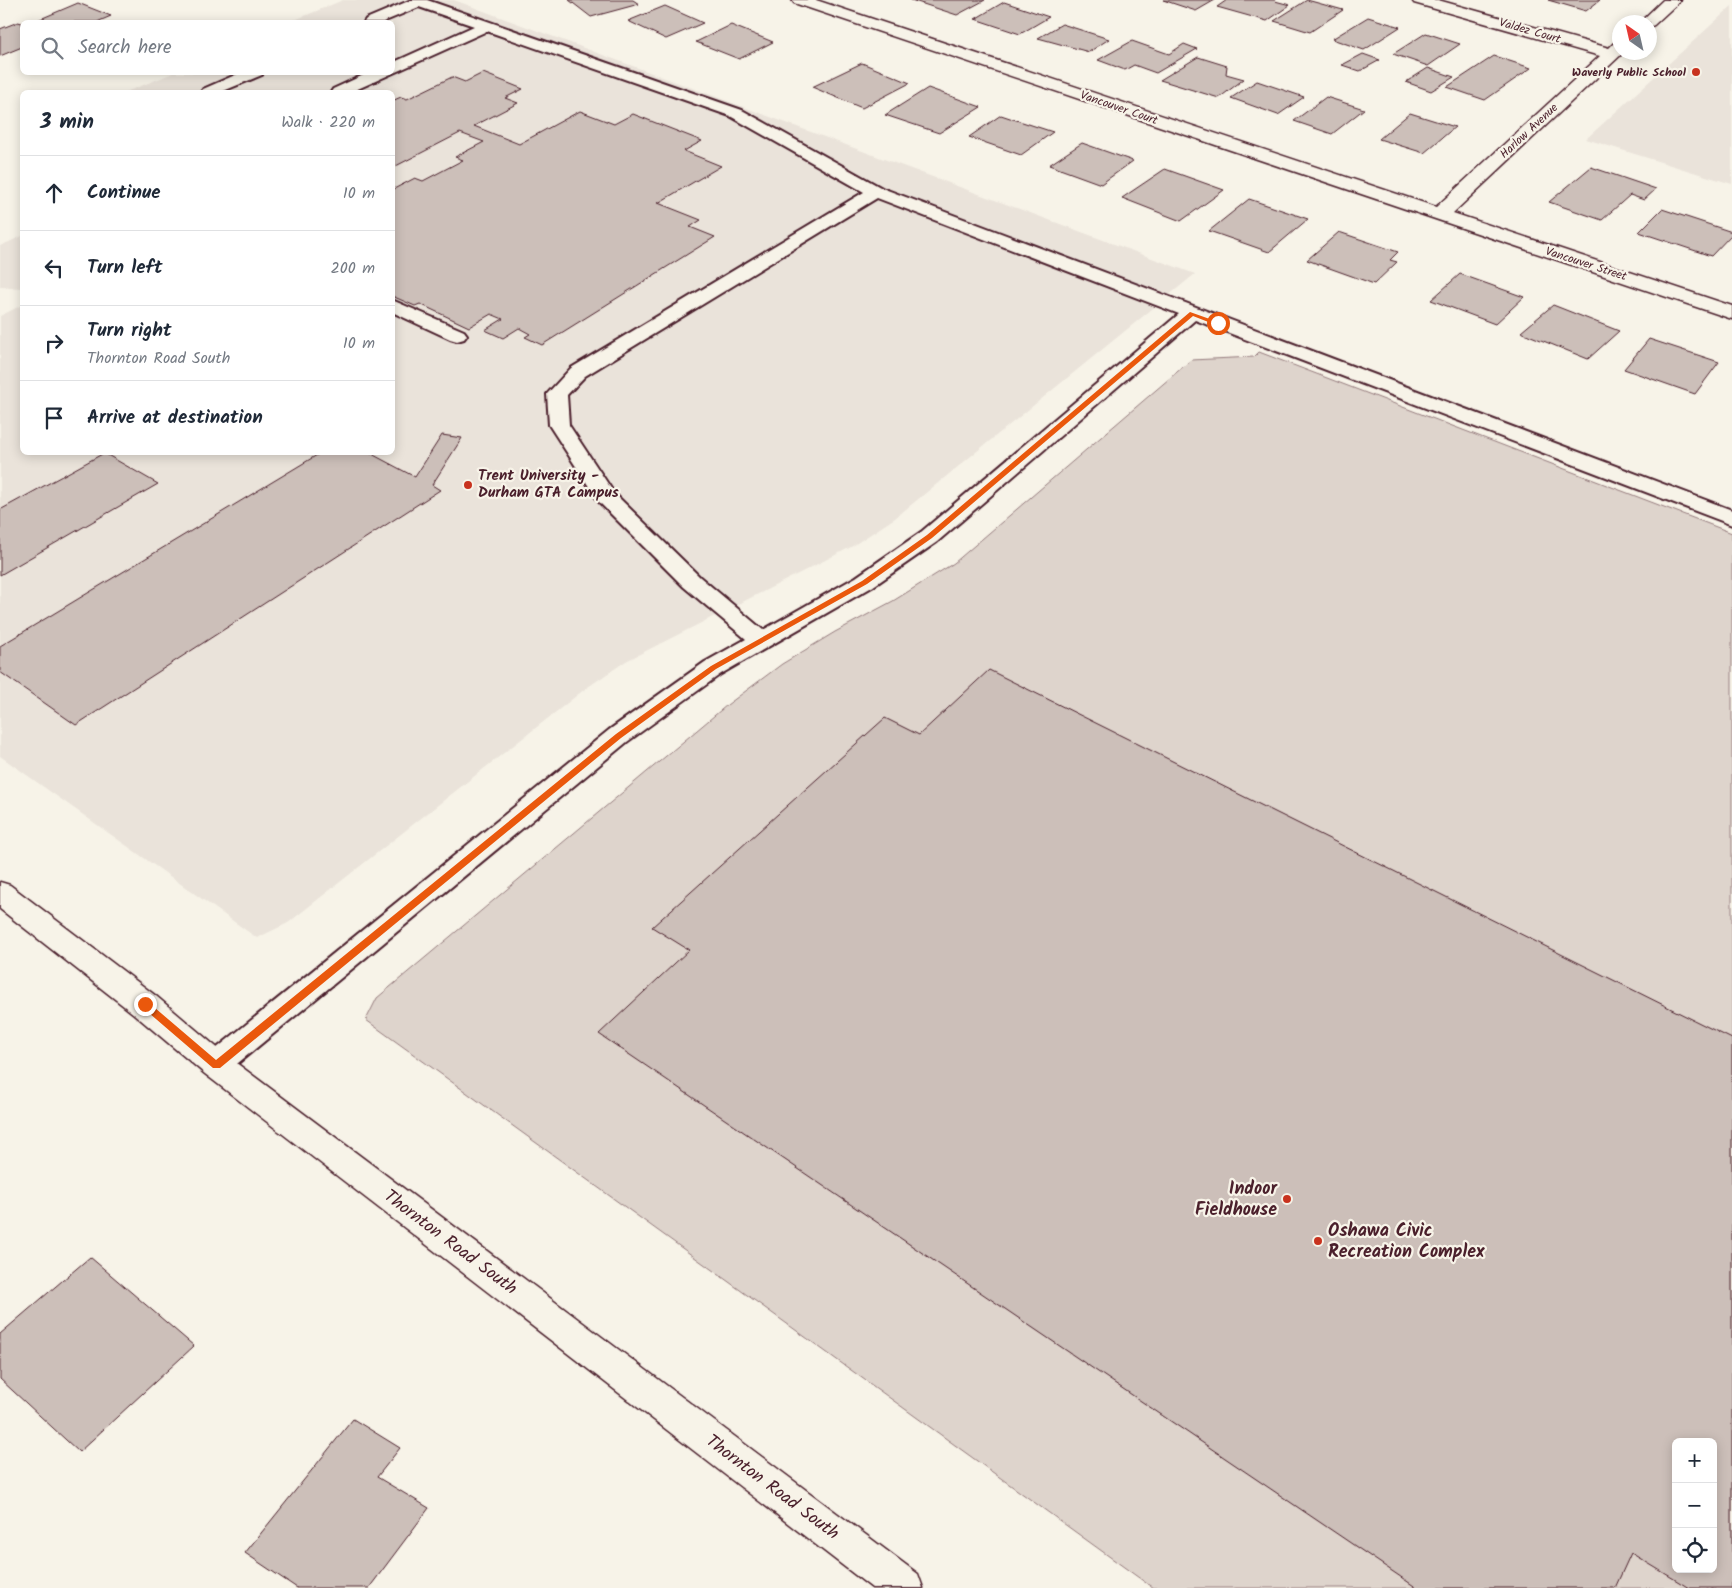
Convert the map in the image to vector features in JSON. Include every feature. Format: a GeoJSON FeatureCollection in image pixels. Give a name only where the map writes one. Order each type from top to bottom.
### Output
{"type":"FeatureCollection","features":[{"type":"Feature","properties":{"kind":"street","name":"Vancouver Court"},"geometry":{"type":"LineString","coordinates":[[800,0],[1439,215]]}},
{"type":"Feature","properties":{"kind":"street","name":"Valdez Court"},"geometry":{"type":"LineString","coordinates":[[1420,0],[1612,50]]}},
{"type":"Feature","properties":{"kind":"street"},"geometry":{"type":"LineString","coordinates":[[1656,15],[1673,0]]}},
{"type":"Feature","properties":{"kind":"street","name":"Harlow Avenue"},"geometry":{"type":"LineString","coordinates":[[1439,215],[1612,55]]}},
{"type":"Feature","properties":{"kind":"street","name":"Vancouver Street"},"geometry":{"type":"LineString","coordinates":[[1439,215],[1732,313]]}},
{"type":"Feature","properties":{"kind":"street","name":"Thornton Road South"},"geometry":{"type":"LineString","coordinates":[[0,893],[145,1004],[216,1065],[904,1588]]}},
{"type":"Feature","properties":{"kind":"lane"},"geometry":{"type":"LineString","coordinates":[[376,20],[419,2],[736,113],[876,192],[1732,518]]}},
{"type":"Feature","properties":{"kind":"lane"},"geometry":{"type":"LineString","coordinates":[[395,68],[486,26]]}},
{"type":"Feature","properties":{"kind":"lane"},"geometry":{"type":"LineString","coordinates":[[214,90],[249,75]]}},
{"type":"Feature","properties":{"kind":"lane"},"geometry":{"type":"LineString","coordinates":[[344,90],[377,75]]}},
{"type":"Feature","properties":{"kind":"lane"},"geometry":{"type":"LineString","coordinates":[[761,640],[692,582],[606,497],[559,425],[557,394],[578,372],[876,192]]}},
{"type":"Feature","properties":{"kind":"lane"},"geometry":{"type":"LineString","coordinates":[[395,306],[457,335]]}},
{"type":"Feature","properties":{"kind":"lane"},"geometry":{"type":"LineString","coordinates":[[216,1065],[618,736],[713,668],[864,582],[929,537],[1192,313]]}},
{"type":"Feature","properties":{"kind":"shaded area","name":"Trent University - Durham GTA Campus"},"geometry":{"type":"Polygon","coordinates":[[[343,0],[454,0],[1195,274],[895,518],[851,547],[626,661],[585,689],[288,923],[257,938],[0,756],[0,316],[20,306],[20,455],[395,455],[395,90],[131,90],[168,75],[395,75],[395,20],[295,20],[343,0]]]}},
{"type":"Feature","properties":{"kind":"shaded area","name":"Waverly Public School"},"geometry":{"type":"Polygon","coordinates":[[[1732,6],[1732,184],[1586,139],[1732,6]]]}},
{"type":"Feature","properties":{"kind":"shaded area"},"geometry":{"type":"Polygon","coordinates":[[[20,237],[20,288],[0,287],[0,246],[20,237]]]}},
{"type":"Feature","properties":{"kind":"shaded area","name":"Oshawa Civic Recreation Complex"},"geometry":{"type":"Polygon","coordinates":[[[1259,352],[1732,533],[1732,1588],[1153,1588],[366,1020],[377,998],[727,705],[782,664],[835,632],[893,601],[954,563],[1191,360],[1254,357],[1259,352]]]}},
{"type":"Feature","properties":{"kind":"building"},"geometry":{"type":"Polygon","coordinates":[[[569,0],[633,0],[639,4],[591,17],[569,0]]]}},
{"type":"Feature","properties":{"kind":"building"},"geometry":{"type":"Polygon","coordinates":[[[911,0],[985,0],[957,15],[911,0]]]}},
{"type":"Feature","properties":{"kind":"building"},"geometry":{"type":"Polygon","coordinates":[[[1163,0],[1215,0],[1196,11],[1163,0]]]}},
{"type":"Feature","properties":{"kind":"building"},"geometry":{"type":"Polygon","coordinates":[[[1227,0],[1276,0],[1290,5],[1267,21],[1217,7],[1227,0]]]}},
{"type":"Feature","properties":{"kind":"building"},"geometry":{"type":"Polygon","coordinates":[[[1307,0],[1343,10],[1310,32],[1274,21],[1307,0]]]}},
{"type":"Feature","properties":{"kind":"building"},"geometry":{"type":"Polygon","coordinates":[[[1548,0],[1600,0],[1586,11],[1548,0]]]}},
{"type":"Feature","properties":{"kind":"building"},"geometry":{"type":"Polygon","coordinates":[[[1004,2],[1049,17],[1020,34],[975,19],[1004,2]]]}},
{"type":"Feature","properties":{"kind":"building"},"geometry":{"type":"Polygon","coordinates":[[[78,3],[111,16],[102,20],[38,20],[78,3]]]}},
{"type":"Feature","properties":{"kind":"building"},"geometry":{"type":"Polygon","coordinates":[[[665,6],[703,23],[666,39],[628,21],[665,6]]]}},
{"type":"Feature","properties":{"kind":"building"},"geometry":{"type":"Polygon","coordinates":[[[1368,17],[1400,27],[1364,50],[1332,39],[1368,17]]]}},
{"type":"Feature","properties":{"kind":"building"},"geometry":{"type":"Polygon","coordinates":[[[20,22],[20,48],[0,56],[0,29],[20,22]]]}},
{"type":"Feature","properties":{"kind":"building"},"geometry":{"type":"Polygon","coordinates":[[[1062,24],[1109,39],[1089,52],[1038,38],[1062,24]]]}},
{"type":"Feature","properties":{"kind":"building"},"geometry":{"type":"Polygon","coordinates":[[[731,25],[773,42],[739,59],[696,42],[731,25]]]}},
{"type":"Feature","properties":{"kind":"building"},"geometry":{"type":"Polygon","coordinates":[[[1426,33],[1460,44],[1428,66],[1393,54],[1426,33]]]}},
{"type":"Feature","properties":{"kind":"building"},"geometry":{"type":"Polygon","coordinates":[[[1132,41],[1169,54],[1184,44],[1197,49],[1156,73],[1134,65],[1125,70],[1098,60],[1132,41]]]}},
{"type":"Feature","properties":{"kind":"building"},"geometry":{"type":"Polygon","coordinates":[[[1363,54],[1380,60],[1360,71],[1342,65],[1363,54]]]}},
{"type":"Feature","properties":{"kind":"building"},"geometry":{"type":"Polygon","coordinates":[[[1494,56],[1531,68],[1485,100],[1447,87],[1494,56]]]}},
{"type":"Feature","properties":{"kind":"building"},"geometry":{"type":"Polygon","coordinates":[[[1198,57],[1227,66],[1226,74],[1244,79],[1219,98],[1160,80],[1198,57]]]}},
{"type":"Feature","properties":{"kind":"building"},"geometry":{"type":"Polygon","coordinates":[[[862,63],[910,83],[862,108],[812,87],[862,63]]]}},
{"type":"Feature","properties":{"kind":"building"},"geometry":{"type":"Polygon","coordinates":[[[1428,68],[1454,77],[1431,91],[1406,82],[1428,68]]]}},
{"type":"Feature","properties":{"kind":"building"},"geometry":{"type":"Polygon","coordinates":[[[483,73],[523,89],[505,98],[518,103],[474,126],[519,144],[580,111],[614,124],[633,114],[702,141],[684,151],[721,166],[658,203],[701,220],[690,227],[715,237],[542,345],[525,337],[530,334],[519,328],[503,338],[485,330],[503,319],[491,314],[469,327],[420,304],[415,306],[395,297],[395,188],[415,178],[423,181],[463,160],[455,157],[484,142],[460,133],[395,166],[395,100],[401,97],[407,99],[452,77],[465,82],[483,73]]]}},
{"type":"Feature","properties":{"kind":"building"},"geometry":{"type":"Polygon","coordinates":[[[1257,81],[1304,97],[1278,115],[1231,98],[1257,81]]]}},
{"type":"Feature","properties":{"kind":"building"},"geometry":{"type":"Polygon","coordinates":[[[928,88],[981,107],[939,133],[885,115],[928,88]]]}},
{"type":"Feature","properties":{"kind":"building"},"geometry":{"type":"Polygon","coordinates":[[[1326,97],[1364,109],[1332,134],[1294,121],[1326,97]]]}},
{"type":"Feature","properties":{"kind":"building"},"geometry":{"type":"Polygon","coordinates":[[[1410,113],[1455,127],[1424,153],[1379,139],[1410,113]]]}},
{"type":"Feature","properties":{"kind":"building"},"geometry":{"type":"Polygon","coordinates":[[[1001,115],[1053,132],[1021,155],[969,137],[1001,115]]]}},
{"type":"Feature","properties":{"kind":"building"},"geometry":{"type":"Polygon","coordinates":[[[1082,143],[1133,161],[1101,184],[1049,165],[1082,143]]]}},
{"type":"Feature","properties":{"kind":"building"},"geometry":{"type":"Polygon","coordinates":[[[1591,167],[1656,189],[1644,200],[1630,195],[1602,220],[1549,202],[1591,167]]]}},
{"type":"Feature","properties":{"kind":"building"},"geometry":{"type":"Polygon","coordinates":[[[1165,169],[1224,190],[1181,221],[1122,198],[1165,169]]]}},
{"type":"Feature","properties":{"kind":"building"},"geometry":{"type":"Polygon","coordinates":[[[1249,199],[1308,219],[1269,252],[1209,231],[1249,199]]]}},
{"type":"Feature","properties":{"kind":"building"},"geometry":{"type":"Polygon","coordinates":[[[1662,209],[1732,232],[1732,234],[1711,256],[1639,232],[1662,209]]]}},
{"type":"Feature","properties":{"kind":"building"},"geometry":{"type":"Polygon","coordinates":[[[1339,232],[1398,252],[1390,260],[1397,262],[1374,284],[1307,260],[1339,232]]]}},
{"type":"Feature","properties":{"kind":"building"},"geometry":{"type":"Polygon","coordinates":[[[1460,274],[1524,297],[1495,324],[1431,300],[1460,274]]]}},
{"type":"Feature","properties":{"kind":"building"},"geometry":{"type":"Polygon","coordinates":[[[1553,305],[1619,331],[1588,359],[1521,332],[1553,305]]]}},
{"type":"Feature","properties":{"kind":"building"},"geometry":{"type":"Polygon","coordinates":[[[1649,339],[1719,362],[1695,394],[1624,369],[1649,339]]]}},
{"type":"Feature","properties":{"kind":"building"},"geometry":{"type":"Polygon","coordinates":[[[442,435],[462,438],[432,485],[440,490],[76,725],[0,672],[0,646],[317,455],[374,455],[415,477],[442,435]]]}},
{"type":"Feature","properties":{"kind":"building"},"geometry":{"type":"Polygon","coordinates":[[[100,455],[107,455],[158,484],[0,575],[0,510],[100,455]]]}},
{"type":"Feature","properties":{"kind":"building","name":"Indoor Fieldhouse"},"geometry":{"type":"Polygon","coordinates":[[[989,670],[1732,1039],[1732,1588],[1689,1588],[1631,1553],[1615,1588],[1417,1588],[599,1034],[689,950],[652,927],[885,718],[919,735],[989,670]]]}},
{"type":"Feature","properties":{"kind":"building"},"geometry":{"type":"Polygon","coordinates":[[[90,1257],[194,1346],[79,1452],[0,1379],[0,1334],[90,1257]]]}},
{"type":"Feature","properties":{"kind":"building"},"geometry":{"type":"Polygon","coordinates":[[[353,1419],[400,1448],[377,1477],[429,1508],[369,1588],[297,1588],[245,1553],[353,1419]]]}},
{"type":"Feature","properties":{"kind":"place","name":"Waverly Public School"},"geometry":{"type":"Point","coordinates":[1696,72]}},
{"type":"Feature","properties":{"kind":"place","name":"Trent University - Durham GTA Campus"},"geometry":{"type":"Point","coordinates":[468,485]}},
{"type":"Feature","properties":{"kind":"place","name":"Indoor Fieldhouse"},"geometry":{"type":"Point","coordinates":[1287,1199]}},
{"type":"Feature","properties":{"kind":"place","name":"Oshawa Civic Recreation Complex"},"geometry":{"type":"Point","coordinates":[1318,1241]}},
{"type":"Feature","properties":{"kind":"route"},"geometry":{"type":"LineString","coordinates":[[145,1004],[216,1065],[618,736],[713,668],[864,582],[929,537],[1192,313],[1218,323]]}}]}
